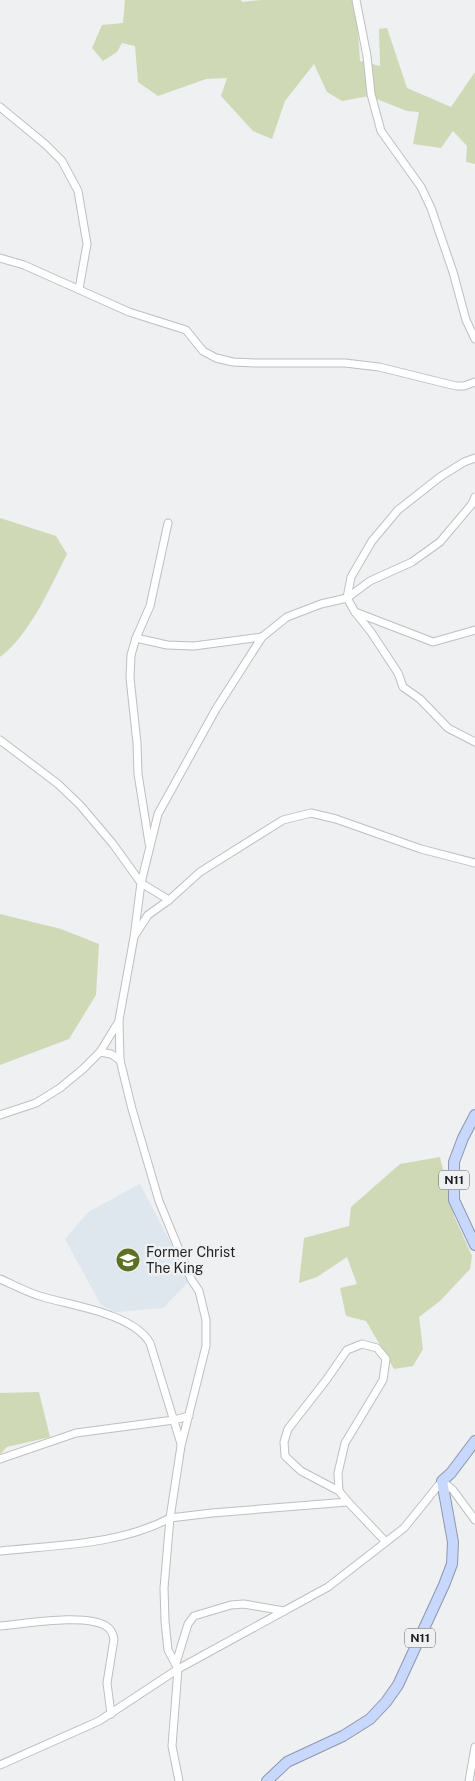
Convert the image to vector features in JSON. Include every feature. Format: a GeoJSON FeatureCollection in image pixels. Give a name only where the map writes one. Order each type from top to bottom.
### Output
{"type":"FeatureCollection","features":[{"type":"Feature","properties":{"kind":"highway","name":"N11"},"geometry":{"type":"LineString","coordinates":[[475,1115],[463,1138],[454,1162],[454,1200],[475,1245]]}},
{"type":"Feature","properties":{"kind":"highway"},"geometry":{"type":"LineString","coordinates":[[442,1481],[451,1473],[475,1441]]}},
{"type":"Feature","properties":{"kind":"highway","name":"N11"},"geometry":{"type":"LineString","coordinates":[[268,1781],[288,1762],[343,1736],[370,1719],[386,1702],[398,1685],[452,1564],[453,1542],[442,1481]]}},
{"type":"Feature","properties":{"kind":"street"},"geometry":{"type":"LineString","coordinates":[[356,0],[371,94],[381,130],[422,187],[453,272],[466,320],[475,339]]}},
{"type":"Feature","properties":{"kind":"street"},"geometry":{"type":"LineString","coordinates":[[0,107],[46,144],[62,160],[78,191],[87,244],[78,289]]}},
{"type":"Feature","properties":{"kind":"street"},"geometry":{"type":"LineString","coordinates":[[0,258],[24,265],[128,312],[186,330],[203,351],[216,358],[248,362],[345,363],[387,369],[456,386],[464,386],[475,382]]}},
{"type":"Feature","properties":{"kind":"street"},"geometry":{"type":"LineString","coordinates":[[475,458],[464,462],[440,477],[398,510],[372,542],[350,577],[347,598],[398,673],[403,687],[420,699],[448,728],[475,742]]}},
{"type":"Feature","properties":{"kind":"street"},"geometry":{"type":"LineString","coordinates":[[177,1666],[168,1650],[164,1588],[170,1518],[181,1446],[206,1346],[206,1320],[199,1291],[192,1279],[159,1201],[120,1060],[119,1020],[134,938],[141,883],[149,846],[158,814],[176,780],[216,708],[262,637],[287,617],[321,604],[347,598],[370,581],[412,562],[440,542],[475,498]]}},
{"type":"Feature","properties":{"kind":"street"},"geometry":{"type":"LineString","coordinates":[[149,846],[138,774],[138,743],[130,678],[131,655],[150,606],[168,523]]}},
{"type":"Feature","properties":{"kind":"street"},"geometry":{"type":"LineString","coordinates":[[355,612],[433,642],[475,630]]}},
{"type":"Feature","properties":{"kind":"street"},"geometry":{"type":"LineString","coordinates":[[136,638],[167,645],[194,646],[262,637]]}},
{"type":"Feature","properties":{"kind":"street"},"geometry":{"type":"LineString","coordinates":[[0,740],[58,784],[80,805],[113,844],[141,883],[168,900]]}},
{"type":"Feature","properties":{"kind":"street"},"geometry":{"type":"LineString","coordinates":[[134,938],[148,915],[200,872],[283,820],[311,813],[421,850],[475,863]]}},
{"type":"Feature","properties":{"kind":"street"},"geometry":{"type":"LineString","coordinates":[[0,1115],[36,1103],[60,1088],[84,1069],[100,1052],[119,1020]]}},
{"type":"Feature","properties":{"kind":"street"},"geometry":{"type":"LineString","coordinates":[[100,1052],[111,1054],[120,1060]]}},
{"type":"Feature","properties":{"kind":"street"},"geometry":{"type":"LineString","coordinates":[[0,1279],[40,1297],[108,1314],[143,1333],[150,1343],[181,1446]]}},
{"type":"Feature","properties":{"kind":"street"},"geometry":{"type":"LineString","coordinates":[[339,1491],[338,1473],[345,1443],[383,1380],[386,1359],[377,1348],[362,1344],[347,1350],[288,1429],[284,1442],[284,1456],[301,1471],[339,1491],[386,1542]]}},
{"type":"Feature","properties":{"kind":"street"},"geometry":{"type":"LineString","coordinates":[[0,1459],[76,1433],[174,1420],[189,1416]]}},
{"type":"Feature","properties":{"kind":"street"},"geometry":{"type":"LineString","coordinates":[[0,1765],[99,1721],[177,1666],[328,1588],[404,1528],[442,1481],[453,1490],[475,1520]]}},
{"type":"Feature","properties":{"kind":"street"},"geometry":{"type":"LineString","coordinates":[[0,1551],[98,1540],[148,1529],[170,1518],[348,1502]]}},
{"type":"Feature","properties":{"kind":"street"},"geometry":{"type":"LineString","coordinates":[[179,1781],[172,1746],[177,1666],[188,1624],[194,1616],[231,1605],[244,1604],[284,1611]]}},
{"type":"Feature","properties":{"kind":"street"},"geometry":{"type":"LineString","coordinates":[[0,1626],[71,1620],[94,1622],[107,1626],[114,1639],[107,1683],[111,1714]]}},
{"type":"Feature","properties":{"kind":"street"},"geometry":{"type":"LineString","coordinates":[[469,1781],[475,1747]]}},
{"type":"Feature","properties":{"kind":"shaded area","name":"Former Christ The King"},"geometry":{"type":"Polygon","coordinates":[[[140,1184],[190,1280],[163,1308],[116,1312],[101,1305],[65,1239],[88,1212],[140,1184]]]}},
{"type":"Feature","properties":{"kind":"green space"},"geometry":{"type":"Polygon","coordinates":[[[125,0],[241,0],[242,2],[261,0],[354,0],[356,4],[360,61],[380,66],[379,29],[387,28],[407,88],[451,107],[475,72],[475,164],[466,162],[467,146],[453,131],[441,148],[413,144],[419,112],[407,111],[369,96],[342,101],[327,92],[314,64],[285,101],[272,139],[253,131],[221,96],[227,78],[206,79],[158,96],[138,82],[135,46],[122,43],[117,52],[103,61],[92,48],[102,25],[123,23],[125,0]]]}},
{"type":"Feature","properties":{"kind":"green space"},"geometry":{"type":"Polygon","coordinates":[[[0,518],[56,536],[67,554],[30,624],[11,648],[0,657],[0,518]]]}},
{"type":"Feature","properties":{"kind":"green space"},"geometry":{"type":"Polygon","coordinates":[[[0,914],[61,929],[99,944],[96,995],[69,1039],[0,1065],[0,914]]]}},
{"type":"Feature","properties":{"kind":"green space"},"geometry":{"type":"Polygon","coordinates":[[[440,1157],[454,1216],[472,1256],[470,1269],[440,1301],[419,1317],[423,1349],[413,1366],[394,1369],[366,1321],[346,1316],[340,1288],[357,1284],[347,1257],[317,1277],[299,1283],[304,1238],[349,1226],[351,1207],[400,1164],[440,1157]]]}},
{"type":"Feature","properties":{"kind":"green space"},"geometry":{"type":"Polygon","coordinates":[[[39,1392],[50,1437],[7,1447],[0,1454],[0,1393],[39,1392]]]}},
{"type":"Feature","properties":{"kind":"place","name":"Former Christ The King"},"geometry":{"type":"Point","coordinates":[128,1260]}}]}
